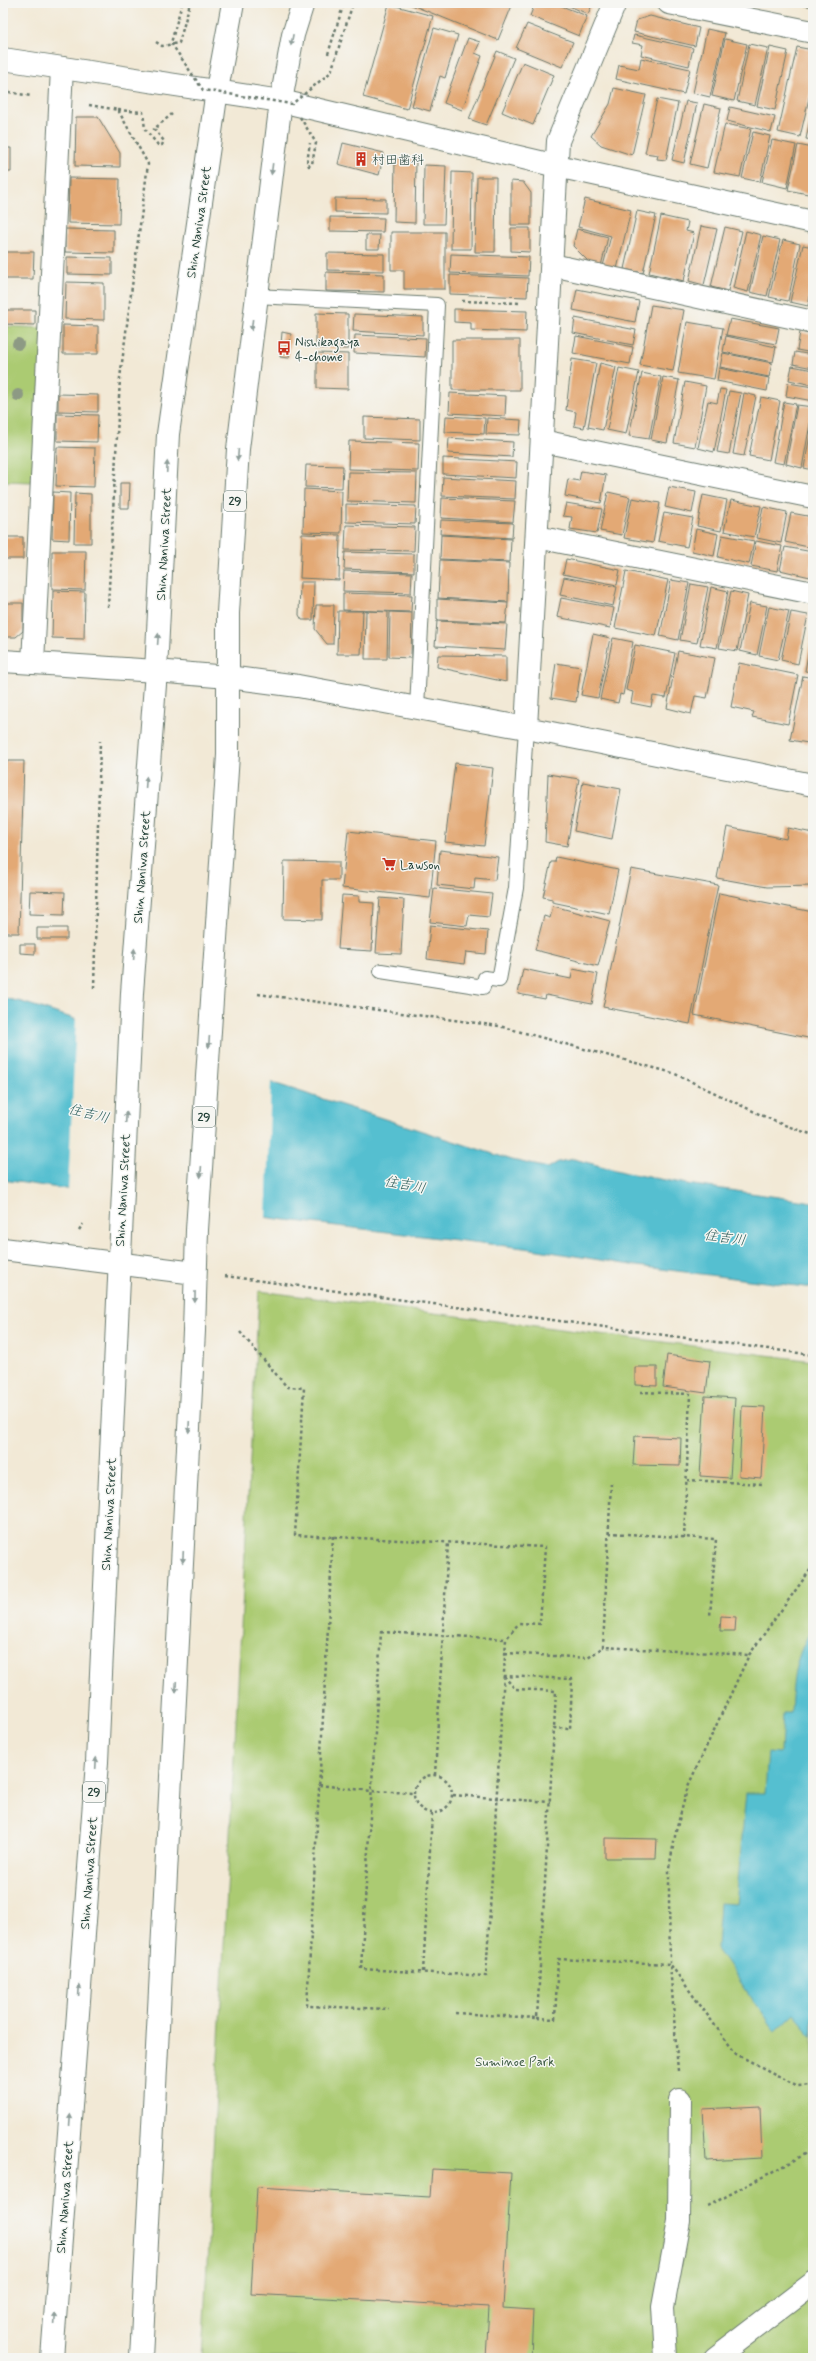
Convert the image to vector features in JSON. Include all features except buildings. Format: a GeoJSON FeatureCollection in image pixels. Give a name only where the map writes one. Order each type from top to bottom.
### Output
{"type":"FeatureCollection","features":[{"type":"Feature","properties":{"kind":"main road","name":"Shin Naniwa Street"},"geometry":{"type":"LineString","coordinates":[[52,2358],[97,1762],[120,1226],[132,993],[149,746],[156,671],[168,434],[217,90],[233,3]]}},
{"type":"Feature","properties":{"kind":"main road","name":"29"},"geometry":{"type":"LineString","coordinates":[[140,2358],[157,2069],[197,1230],[228,755],[228,613],[238,450],[255,296],[281,100],[293,35],[303,3]]}},
{"type":"Feature","properties":{"kind":"main road"},"geometry":{"type":"LineString","coordinates":[[526,728],[558,141],[615,3]]}},
{"type":"Feature","properties":{"kind":"main road"},"geometry":{"type":"LineString","coordinates":[[668,3],[813,32]]}},
{"type":"Feature","properties":{"kind":"main road"},"geometry":{"type":"LineString","coordinates":[[3,59],[281,100],[557,166],[813,222]]}},
{"type":"Feature","properties":{"kind":"main road"},"geometry":{"type":"LineString","coordinates":[[33,663],[62,68]]}},
{"type":"Feature","properties":{"kind":"main road"},"geometry":{"type":"LineString","coordinates":[[552,265],[813,322]]}},
{"type":"Feature","properties":{"kind":"main road"},"geometry":{"type":"LineString","coordinates":[[542,441],[813,497]]}},
{"type":"Feature","properties":{"kind":"main road"},"geometry":{"type":"LineString","coordinates":[[537,536],[813,593]]}},
{"type":"Feature","properties":{"kind":"main road"},"geometry":{"type":"LineString","coordinates":[[3,661],[228,677],[298,686],[526,728],[813,785]]}},
{"type":"Feature","properties":{"kind":"main road"},"geometry":{"type":"LineString","coordinates":[[3,1249],[195,1273]]}},
{"type":"Feature","properties":{"kind":"main road"},"geometry":{"type":"LineString","coordinates":[[666,2358],[663,2307],[679,2221],[680,2100]]}},
{"type":"Feature","properties":{"kind":"main road"},"geometry":{"type":"LineString","coordinates":[[715,2358],[813,2283]]}},
{"type":"Feature","properties":{"kind":"lane"},"geometry":{"type":"LineString","coordinates":[[255,296],[436,305],[417,708]]}},
{"type":"Feature","properties":{"kind":"lane"},"geometry":{"type":"LineString","coordinates":[[381,971],[483,987],[485,978],[499,980],[516,888],[526,728]]}},
{"type":"Feature","properties":{"kind":"path"},"geometry":{"type":"LineString","coordinates":[[182,3],[171,43],[203,90],[292,104],[331,72],[353,3]]}},
{"type":"Feature","properties":{"kind":"path"},"geometry":{"type":"LineString","coordinates":[[156,42],[162,46],[179,43],[190,3]]}},
{"type":"Feature","properties":{"kind":"path"},"geometry":{"type":"LineString","coordinates":[[328,54],[344,3]]}},
{"type":"Feature","properties":{"kind":"path"},"geometry":{"type":"LineString","coordinates":[[3,91],[118,110],[143,112],[142,117],[145,129],[158,145],[162,145],[164,141],[154,129],[155,126],[178,110]]}},
{"type":"Feature","properties":{"kind":"path"},"geometry":{"type":"LineString","coordinates":[[108,607],[120,378],[148,164],[118,110]]}},
{"type":"Feature","properties":{"kind":"path"},"geometry":{"type":"LineString","coordinates":[[300,118],[316,144],[312,164],[309,166],[307,163],[310,143]]}},
{"type":"Feature","properties":{"kind":"path"},"geometry":{"type":"LineString","coordinates":[[436,305],[445,300],[550,304]]}},
{"type":"Feature","properties":{"kind":"path"},"geometry":{"type":"LineString","coordinates":[[94,988],[100,741]]}},
{"type":"Feature","properties":{"kind":"path"},"geometry":{"type":"LineString","coordinates":[[258,994],[499,1026],[673,1073],[776,1122],[813,1135]]}},
{"type":"Feature","properties":{"kind":"path"},"geometry":{"type":"LineString","coordinates":[[195,1273],[282,1282],[813,1355]]}},
{"type":"Feature","properties":{"kind":"path"},"geometry":{"type":"LineString","coordinates":[[240,1332],[287,1387],[304,1388],[295,1535],[545,1547],[540,1624],[519,1623],[506,1639],[486,1976],[361,1969],[381,1632],[506,1639]]}},
{"type":"Feature","properties":{"kind":"path"},"geometry":{"type":"LineString","coordinates":[[640,1392],[690,1394],[684,1538]]}},
{"type":"Feature","properties":{"kind":"path"},"geometry":{"type":"LineString","coordinates":[[687,1480],[763,1484]]}},
{"type":"Feature","properties":{"kind":"path"},"geometry":{"type":"LineString","coordinates":[[603,1647],[611,1483]]}},
{"type":"Feature","properties":{"kind":"path"},"geometry":{"type":"LineString","coordinates":[[609,1533],[716,1539],[710,1616]]}},
{"type":"Feature","properties":{"kind":"path"},"geometry":{"type":"LineString","coordinates":[[333,1536],[307,2006],[389,2009]]}},
{"type":"Feature","properties":{"kind":"path"},"geometry":{"type":"LineString","coordinates":[[435,1774],[448,1542]]}},
{"type":"Feature","properties":{"kind":"path"},"geometry":{"type":"LineString","coordinates":[[680,2100],[670,1964],[669,1868],[676,1830],[688,1786],[749,1655],[813,1566]]}},
{"type":"Feature","properties":{"kind":"path"},"geometry":{"type":"LineString","coordinates":[[505,1654],[588,1658],[603,1647],[749,1655]]}},
{"type":"Feature","properties":{"kind":"path"},"geometry":{"type":"LineString","coordinates":[[504,1676],[515,1689],[556,1691],[537,2018]]}},
{"type":"Feature","properties":{"kind":"path"},"geometry":{"type":"LineString","coordinates":[[504,1676],[572,1679],[570,1729],[554,1728]]}},
{"type":"Feature","properties":{"kind":"path"},"geometry":{"type":"LineString","coordinates":[[435,1774],[444,1778],[451,1785],[453,1795],[450,1805],[442,1812],[432,1814],[422,1811],[416,1803],[414,1793],[417,1783],[425,1776],[435,1774]]}},
{"type":"Feature","properties":{"kind":"path"},"geometry":{"type":"LineString","coordinates":[[319,1785],[372,1791],[414,1793]]}},
{"type":"Feature","properties":{"kind":"path"},"geometry":{"type":"LineString","coordinates":[[453,1795],[550,1802]]}},
{"type":"Feature","properties":{"kind":"path"},"geometry":{"type":"LineString","coordinates":[[423,1972],[432,1814]]}},
{"type":"Feature","properties":{"kind":"path"},"geometry":{"type":"LineString","coordinates":[[455,2013],[555,2019],[558,1960],[670,1964]]}},
{"type":"Feature","properties":{"kind":"path"},"geometry":{"type":"LineString","coordinates":[[670,1964],[736,2054],[798,2086],[813,2085]]}},
{"type":"Feature","properties":{"kind":"path"},"geometry":{"type":"LineString","coordinates":[[679,2221],[813,2150]]}},
{"type":"Feature","properties":{"kind":"green space"},"geometry":{"type":"Polygon","coordinates":[[[3,326],[46,328],[33,482],[3,481],[3,326]]]}},
{"type":"Feature","properties":{"kind":"green space","name":"Suminoe Park"},"geometry":{"type":"Polygon","coordinates":[[[259,1291],[813,1361],[813,2358],[202,2358],[259,1291]]]}},
{"type":"Feature","properties":{"kind":"water","name":"住吉川"},"geometry":{"type":"Polygon","coordinates":[[[3,998],[22,1002],[512,1160],[548,1168],[558,1162],[574,1159],[627,1173],[687,1184],[813,1202],[813,1288],[637,1266],[532,1249],[278,1219],[3,1180],[3,998]]]}},
{"type":"Feature","properties":{"kind":"water"},"geometry":{"type":"Polygon","coordinates":[[[813,1627],[813,2036],[794,2014],[775,2032],[717,1948],[720,1903],[736,1904],[746,1793],[765,1793],[768,1752],[781,1753],[783,1713],[791,1713],[794,1679],[798,1659],[813,1627]]]}},
{"type":"Feature","properties":{"kind":"pier"},"geometry":{"type":"Polygon","coordinates":[[[76,1018],[271,1081],[266,1219],[68,1191],[76,1018]]]}},
{"type":"Feature","properties":{"kind":"place","name":"村田歯科"},"geometry":{"type":"Point","coordinates":[361,159]}},
{"type":"Feature","properties":{"kind":"place","name":"Nishikagaya 4-chome"},"geometry":{"type":"Point","coordinates":[284,348]}},
{"type":"Feature","properties":{"kind":"place","name":"Lawson"},"geometry":{"type":"Point","coordinates":[389,864]}}]}
